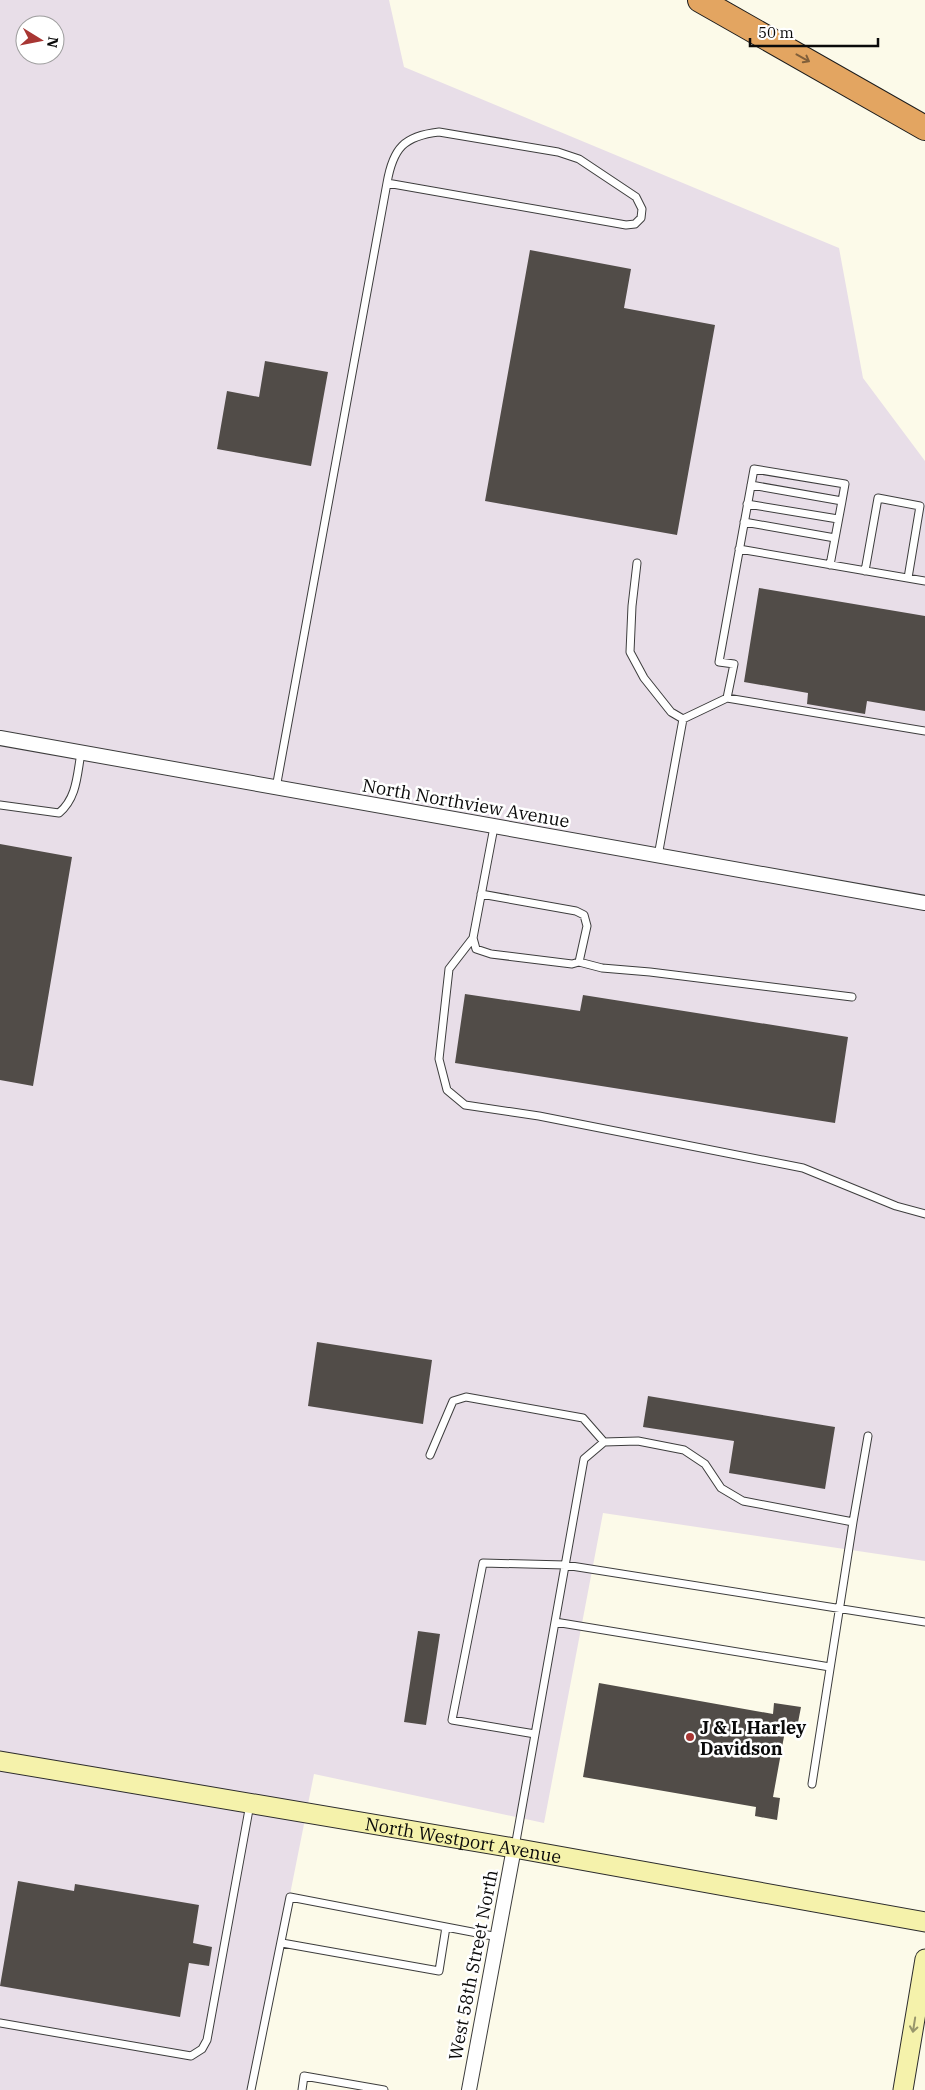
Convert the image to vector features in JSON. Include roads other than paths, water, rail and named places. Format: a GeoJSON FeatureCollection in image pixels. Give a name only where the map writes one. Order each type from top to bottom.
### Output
{"type":"FeatureCollection","features":[{"type":"Feature","properties":{"kind":"highway"},"geometry":{"type":"LineString","coordinates":[[700,0],[925,128]]}},
{"type":"Feature","properties":{"kind":"main road","name":"North Westport Avenue"},"geometry":{"type":"LineString","coordinates":[[0,1762],[514,1848],[925,1922]]}},
{"type":"Feature","properties":{"kind":"main road"},"geometry":{"type":"LineString","coordinates":[[903,2090],[925,1959]]}},
{"type":"Feature","properties":{"kind":"street","name":"North Northview Avenue"},"geometry":{"type":"LineString","coordinates":[[0,738],[925,903]]}},
{"type":"Feature","properties":{"kind":"street","name":"West 58th Street North"},"geometry":{"type":"LineString","coordinates":[[469,2090],[514,1848]]}},
{"type":"Feature","properties":{"kind":"lane"},"geometry":{"type":"LineString","coordinates":[[276,788],[387,183],[391,162],[404,142],[422,134],[439,132],[463,134],[558,152],[579,159],[636,197],[642,208],[641,218],[635,224],[626,225],[387,183]]}},
{"type":"Feature","properties":{"kind":"lane"},"geometry":{"type":"LineString","coordinates":[[727,698],[734,664],[719,662],[754,469],[845,484],[830,565]]}},
{"type":"Feature","properties":{"kind":"lane"},"geometry":{"type":"LineString","coordinates":[[751,485],[842,501]]}},
{"type":"Feature","properties":{"kind":"lane"},"geometry":{"type":"LineString","coordinates":[[865,571],[878,498],[920,506],[908,578]]}},
{"type":"Feature","properties":{"kind":"lane"},"geometry":{"type":"LineString","coordinates":[[747,504],[838,519]]}},
{"type":"Feature","properties":{"kind":"lane"},"geometry":{"type":"LineString","coordinates":[[744,522],[835,538]]}},
{"type":"Feature","properties":{"kind":"lane"},"geometry":{"type":"LineString","coordinates":[[739,549],[925,581]]}},
{"type":"Feature","properties":{"kind":"lane"},"geometry":{"type":"LineString","coordinates":[[637,563],[632,606],[630,652],[644,678],[671,712],[683,719]]}},
{"type":"Feature","properties":{"kind":"lane"},"geometry":{"type":"LineString","coordinates":[[683,719],[727,698],[925,731]]}},
{"type":"Feature","properties":{"kind":"lane"},"geometry":{"type":"LineString","coordinates":[[658,856],[683,719]]}},
{"type":"Feature","properties":{"kind":"lane"},"geometry":{"type":"LineString","coordinates":[[0,805],[59,813],[66,807],[74,794],[80,753]]}},
{"type":"Feature","properties":{"kind":"lane"},"geometry":{"type":"LineString","coordinates":[[494,827],[473,938],[476,948],[491,954],[572,964],[580,962],[602,968],[650,972],[852,998]]}},
{"type":"Feature","properties":{"kind":"lane"},"geometry":{"type":"LineString","coordinates":[[481,894],[584,915],[587,926],[580,962]]}},
{"type":"Feature","properties":{"kind":"lane"},"geometry":{"type":"LineString","coordinates":[[473,938],[449,969],[439,1058],[447,1090],[465,1105],[539,1116],[803,1168],[896,1206],[925,1214]]}},
{"type":"Feature","properties":{"kind":"lane"},"geometry":{"type":"LineString","coordinates":[[430,1455],[453,1401],[466,1397],[583,1418],[604,1442]]}},
{"type":"Feature","properties":{"kind":"lane"},"geometry":{"type":"LineString","coordinates":[[812,1784],[868,1436]]}},
{"type":"Feature","properties":{"kind":"lane"},"geometry":{"type":"LineString","coordinates":[[514,1848],[584,1459],[604,1442],[638,1441],[684,1450],[706,1464],[721,1488],[743,1501],[853,1522]]}},
{"type":"Feature","properties":{"kind":"lane"},"geometry":{"type":"LineString","coordinates":[[535,1734],[452,1720],[483,1563],[565,1565],[925,1622]]}},
{"type":"Feature","properties":{"kind":"lane"},"geometry":{"type":"LineString","coordinates":[[555,1622],[830,1667]]}},
{"type":"Feature","properties":{"kind":"lane"},"geometry":{"type":"LineString","coordinates":[[0,2023],[191,2056],[202,2048],[207,2040],[250,1803]]}},
{"type":"Feature","properties":{"kind":"lane"},"geometry":{"type":"LineString","coordinates":[[251,2090],[290,1897],[498,1937]]}},
{"type":"Feature","properties":{"kind":"lane"},"geometry":{"type":"LineString","coordinates":[[282,1943],[439,1971],[446,1927]]}},
{"type":"Feature","properties":{"kind":"lane"},"geometry":{"type":"LineString","coordinates":[[302,2090],[304,2076],[384,2090]]}},
{"type":"Feature","properties":{"kind":"place","name":"J & L Harley Davidson"},"geometry":{"type":"Point","coordinates":[690,1737]}}]}
